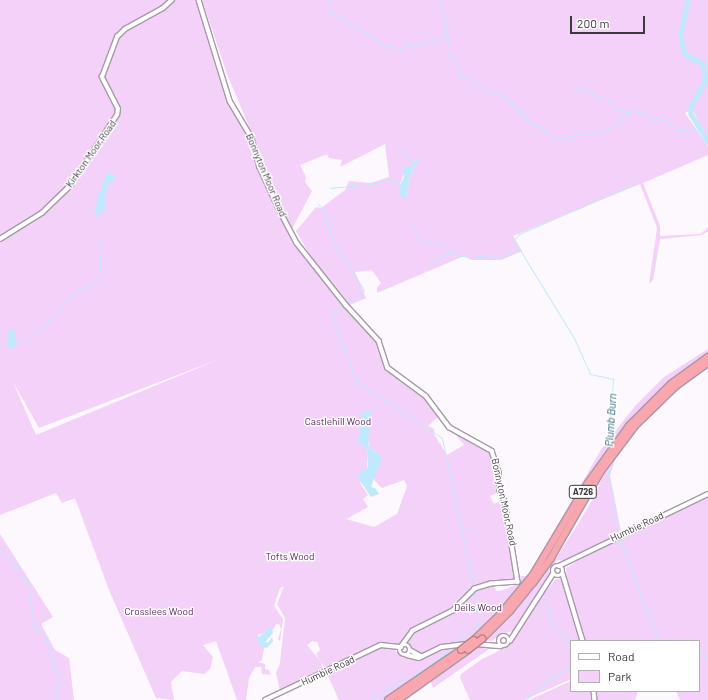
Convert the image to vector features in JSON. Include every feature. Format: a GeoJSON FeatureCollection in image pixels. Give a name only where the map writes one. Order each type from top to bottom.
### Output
{"type":"FeatureCollection","features":[{"type":"Feature","properties":{"kind":"highway","name":"A726"},"geometry":{"type":"LineString","coordinates":[[388,700],[462,650],[499,616],[533,575],[588,483],[629,426],[671,384],[708,357]]}},
{"type":"Feature","properties":{"kind":"highway","name":"A726"},"geometry":{"type":"LineString","coordinates":[[398,700],[482,639],[510,612],[551,558],[601,471],[635,426],[676,386],[708,363]]}},
{"type":"Feature","properties":{"kind":"street","name":"Kirkton Moor Road"},"geometry":{"type":"LineString","coordinates":[[0,239],[42,213],[71,185],[117,115],[118,109],[102,77],[118,38],[125,29],[163,8],[172,0]]}},
{"type":"Feature","properties":{"kind":"street","name":"Bonnyton Moor Road"},"geometry":{"type":"LineString","coordinates":[[199,0],[230,101],[252,138],[260,167],[280,212],[297,243],[346,305],[379,341],[388,368],[426,396],[449,427],[492,451],[499,472],[500,490],[505,502],[518,582],[481,586],[453,611],[410,633]]}},
{"type":"Feature","properties":{"kind":"street","name":"Humbie Road"},"geometry":{"type":"LineString","coordinates":[[559,566],[568,563],[604,543],[708,494]]}},
{"type":"Feature","properties":{"kind":"street"},"geometry":{"type":"LineString","coordinates":[[550,581],[562,575],[568,563]]}},
{"type":"Feature","properties":{"kind":"street"},"geometry":{"type":"LineString","coordinates":[[392,646],[407,655],[422,657],[453,644],[489,644],[507,646],[550,581],[554,567],[559,566],[583,640]]}},
{"type":"Feature","properties":{"kind":"street"},"geometry":{"type":"LineString","coordinates":[[553,574],[562,575]]}},
{"type":"Feature","properties":{"kind":"street"},"geometry":{"type":"LineString","coordinates":[[489,644],[500,637],[516,632]]}},
{"type":"Feature","properties":{"kind":"street"},"geometry":{"type":"LineString","coordinates":[[410,633],[407,646],[410,650],[422,657]]}},
{"type":"Feature","properties":{"kind":"street"},"geometry":{"type":"LineString","coordinates":[[400,652],[401,646],[410,633]]}},
{"type":"Feature","properties":{"kind":"street"},"geometry":{"type":"LineString","coordinates":[[506,635],[510,641]]}},
{"type":"Feature","properties":{"kind":"street"},"geometry":{"type":"LineString","coordinates":[[500,637],[501,646]]}},
{"type":"Feature","properties":{"kind":"street","name":"Humbie Road"},"geometry":{"type":"LineString","coordinates":[[265,700],[381,645],[407,646]]}},
{"type":"Feature","properties":{"kind":"street"},"geometry":{"type":"LineString","coordinates":[[407,655],[410,650]]}},
{"type":"Feature","properties":{"kind":"green space"},"geometry":{"type":"Polygon","coordinates":[[[0,0],[198,0],[226,93],[252,138],[257,159],[292,233],[346,308],[379,344],[387,367],[427,399],[439,416],[428,426],[434,429],[434,434],[447,455],[464,445],[454,433],[491,452],[498,472],[499,492],[490,496],[494,504],[503,500],[517,580],[475,587],[447,613],[410,632],[400,646],[382,644],[326,670],[321,662],[323,671],[280,691],[276,673],[280,663],[285,618],[277,604],[284,586],[280,588],[274,606],[283,619],[280,641],[278,639],[281,629],[279,624],[276,624],[273,630],[268,627],[265,633],[258,635],[258,640],[264,648],[262,660],[258,662],[265,664],[265,669],[269,670],[270,675],[262,674],[261,667],[255,667],[249,678],[246,700],[237,700],[216,641],[203,645],[213,657],[210,669],[204,674],[182,671],[171,682],[174,700],[156,698],[109,590],[75,498],[62,503],[56,493],[0,515],[0,240],[33,218],[24,221],[0,237],[0,0]],[[222,358],[39,428],[13,382],[36,435],[222,358]],[[362,415],[358,442],[368,451],[367,469],[360,483],[368,495],[363,499],[368,507],[346,519],[374,527],[397,514],[407,486],[404,480],[382,488],[375,481],[373,475],[378,469],[377,453],[370,448],[367,437],[372,415],[362,415]],[[312,641],[307,645],[321,662],[316,654],[320,650],[317,642],[312,641]]]}},
{"type":"Feature","properties":{"kind":"green space"},"geometry":{"type":"Polygon","coordinates":[[[202,0],[708,0],[708,140],[692,109],[685,113],[708,146],[708,155],[643,183],[660,226],[660,236],[700,234],[708,228],[708,231],[702,235],[660,239],[653,280],[649,284],[657,228],[640,184],[513,236],[522,251],[501,260],[471,260],[464,256],[377,293],[377,288],[381,283],[372,270],[355,272],[366,298],[350,305],[314,262],[296,231],[316,207],[321,208],[345,190],[349,181],[371,183],[389,177],[385,144],[340,167],[342,160],[329,158],[327,154],[300,165],[306,177],[305,182],[312,191],[292,229],[260,159],[256,143],[227,74],[202,0]],[[415,160],[412,167],[406,168],[399,187],[407,197],[409,179],[418,161],[415,160]]]}},
{"type":"Feature","properties":{"kind":"green space","name":"Deils Wood"},"geometry":{"type":"Polygon","coordinates":[[[708,349],[708,355],[650,401],[605,454],[534,572],[492,621],[467,643],[440,646],[424,655],[413,651],[407,642],[413,633],[451,615],[478,589],[493,586],[497,591],[504,590],[521,582],[520,576],[528,576],[602,448],[635,406],[664,377],[708,349]]]}},
{"type":"Feature","properties":{"kind":"green space"},"geometry":{"type":"Polygon","coordinates":[[[616,457],[610,475],[621,532],[564,561],[557,560],[519,625],[513,631],[501,634],[492,641],[485,640],[512,615],[551,565],[596,494],[603,474],[616,457]]]}},
{"type":"Feature","properties":{"kind":"green space"},"geometry":{"type":"Polygon","coordinates":[[[708,497],[708,700],[680,700],[676,692],[700,692],[700,640],[585,640],[567,584],[566,568],[602,546],[708,497]]]}},
{"type":"Feature","properties":{"kind":"green space"},"geometry":{"type":"Polygon","coordinates":[[[0,534],[53,617],[41,624],[55,650],[69,658],[74,700],[0,700],[0,534]]]}},
{"type":"Feature","properties":{"kind":"green space"},"geometry":{"type":"Polygon","coordinates":[[[556,579],[562,579],[564,582],[582,640],[570,640],[570,679],[524,700],[470,700],[460,678],[461,674],[482,659],[509,646],[544,593],[556,579]]]}},
{"type":"Feature","properties":{"kind":"green space"},"geometry":{"type":"Polygon","coordinates":[[[464,645],[386,700],[339,700],[327,674],[383,647],[393,649],[402,657],[418,660],[442,649],[464,645]]]}},
{"type":"Feature","properties":{"kind":"green space"},"geometry":{"type":"Polygon","coordinates":[[[478,646],[492,647],[433,688],[430,681],[478,646]]]}},
{"type":"Feature","properties":{"kind":"green space"},"geometry":{"type":"Polygon","coordinates":[[[570,681],[570,692],[593,692],[594,700],[529,700],[570,681]]]}},
{"type":"Feature","properties":{"kind":"green space"},"geometry":{"type":"Polygon","coordinates":[[[595,692],[638,692],[635,700],[597,700],[595,692]]]}},
{"type":"Feature","properties":{"kind":"water"},"geometry":{"type":"Polygon","coordinates":[[[416,159],[418,161],[409,179],[407,197],[401,198],[399,187],[404,177],[404,166],[412,167],[416,159]]]}},
{"type":"Feature","properties":{"kind":"water"},"geometry":{"type":"Polygon","coordinates":[[[111,173],[116,178],[107,185],[104,210],[96,217],[96,205],[103,182],[106,175],[111,173]]]}},
{"type":"Feature","properties":{"kind":"water"},"geometry":{"type":"Polygon","coordinates":[[[14,329],[17,346],[7,348],[7,332],[14,329]]]}},
{"type":"Feature","properties":{"kind":"water"},"geometry":{"type":"Polygon","coordinates":[[[371,411],[372,420],[370,421],[368,443],[370,448],[382,457],[371,487],[375,488],[379,494],[371,497],[358,478],[359,473],[367,469],[368,451],[358,442],[362,412],[371,411]]]}},
{"type":"Feature","properties":{"kind":"water"},"geometry":{"type":"Polygon","coordinates":[[[268,627],[272,629],[273,633],[265,642],[268,643],[272,637],[273,641],[267,648],[262,647],[256,638],[265,633],[268,627]]]}},
{"type":"Feature","properties":{"kind":"waterway"},"geometry":{"type":"LineString","coordinates":[[330,0],[328,10],[384,45],[401,48],[447,36],[450,55],[457,65],[459,75],[475,80],[485,92],[491,91],[503,95],[533,125],[541,127],[551,137],[565,138],[580,133],[591,135],[616,125],[622,116],[633,110],[668,122],[677,130],[701,131]]}},
{"type":"Feature","properties":{"kind":"waterway"},"geometry":{"type":"LineString","coordinates":[[440,0],[447,36]]}},
{"type":"Feature","properties":{"kind":"waterway"},"geometry":{"type":"LineString","coordinates":[[688,0],[681,34],[682,43],[685,54],[703,64],[705,77],[705,82],[691,107],[691,114],[708,141]]}},
{"type":"Feature","properties":{"kind":"waterway"},"geometry":{"type":"LineString","coordinates":[[571,86],[611,101],[615,104],[614,108],[629,112]]}},
{"type":"Feature","properties":{"kind":"waterway"},"geometry":{"type":"LineString","coordinates":[[397,148],[414,164]]}},
{"type":"Feature","properties":{"kind":"waterway","name":"Plumb Burn"},"geometry":{"type":"LineString","coordinates":[[330,188],[373,184],[392,179],[401,185]]}},
{"type":"Feature","properties":{"kind":"waterway"},"geometry":{"type":"LineString","coordinates":[[519,249],[514,240],[519,234],[635,184]]}},
{"type":"Feature","properties":{"kind":"waterway","name":"Plumb Burn"},"geometry":{"type":"LineString","coordinates":[[403,198],[403,211]]}},
{"type":"Feature","properties":{"kind":"waterway"},"geometry":{"type":"LineString","coordinates":[[318,204],[324,211],[334,243],[364,290],[331,314],[356,381],[442,438],[474,588]]}},
{"type":"Feature","properties":{"kind":"waterway","name":"Plumb Burn"},"geometry":{"type":"LineString","coordinates":[[412,225],[421,241],[446,245],[454,254]]}},
{"type":"Feature","properties":{"kind":"waterway"},"geometry":{"type":"LineString","coordinates":[[26,342],[55,316],[68,297],[99,279],[101,248],[97,238]]}},
{"type":"Feature","properties":{"kind":"waterway","name":"Plumb Burn"},"geometry":{"type":"LineString","coordinates":[[429,265],[446,254],[472,257],[489,255],[499,259],[520,250],[574,338],[590,374],[613,379],[608,451]]}},
{"type":"Feature","properties":{"kind":"waterway","name":"Plumb Burn"},"geometry":{"type":"LineString","coordinates":[[607,466],[619,536]]}},
{"type":"Feature","properties":{"kind":"waterway","name":"Plumb Burn"},"geometry":{"type":"LineString","coordinates":[[620,539],[658,640]]}},
{"type":"Feature","properties":{"kind":"waterway"},"geometry":{"type":"LineString","coordinates":[[0,547],[14,566],[18,565],[19,575],[26,578],[28,583],[34,625],[38,632],[44,633],[54,666],[59,674],[58,687],[55,691],[59,700]]}},
{"type":"Feature","properties":{"kind":"waterway"},"geometry":{"type":"LineString","coordinates":[[454,644],[462,634],[469,633],[478,625],[474,593]]}},
{"type":"Feature","properties":{"kind":"waterway"},"geometry":{"type":"LineString","coordinates":[[526,700],[553,676],[569,667],[570,646],[566,636],[551,623],[547,605],[541,601]]}},
{"type":"Feature","properties":{"kind":"waterway"},"geometry":{"type":"LineString","coordinates":[[371,700],[405,677],[410,677],[429,667],[451,648]]}},
{"type":"Feature","properties":{"kind":"waterway","name":"Plumb Burn"},"geometry":{"type":"LineString","coordinates":[[700,654],[708,657]]}},
{"type":"Feature","properties":{"kind":"park label","name":"Castlehill Wood"},"geometry":{"type":"Point","coordinates":[338,422]}},
{"type":"Feature","properties":{"kind":"park label","name":"Tofts Wood"},"geometry":{"type":"Point","coordinates":[290,557]}},
{"type":"Feature","properties":{"kind":"park label","name":"Crosslees Wood"},"geometry":{"type":"Point","coordinates":[159,612]}}]}
